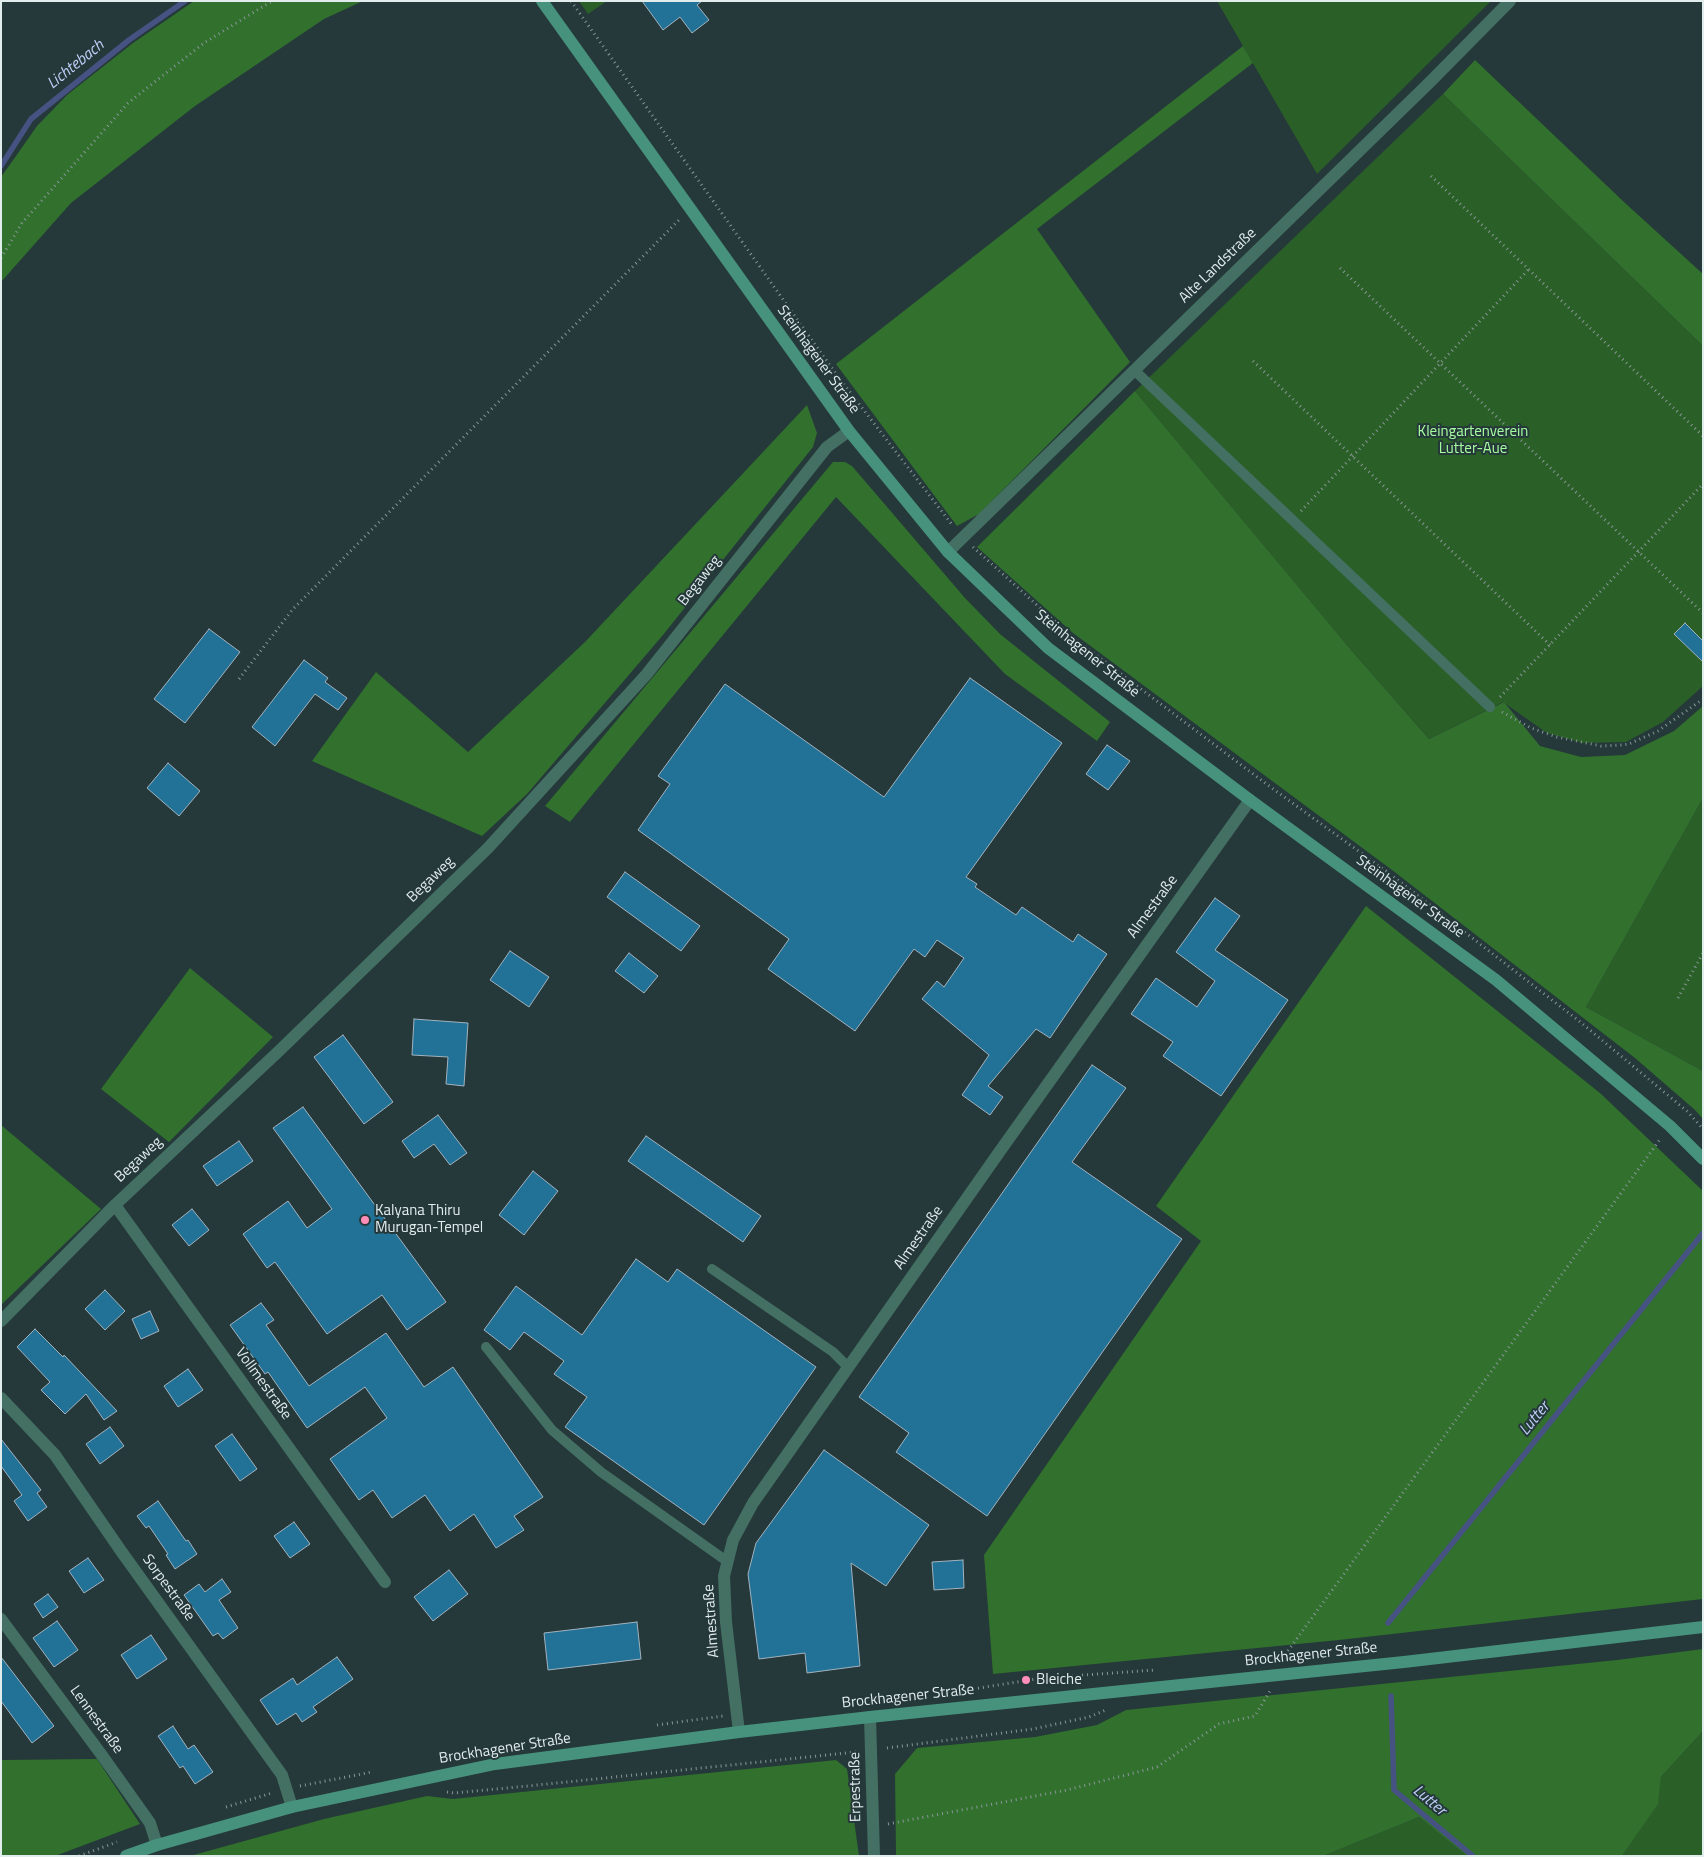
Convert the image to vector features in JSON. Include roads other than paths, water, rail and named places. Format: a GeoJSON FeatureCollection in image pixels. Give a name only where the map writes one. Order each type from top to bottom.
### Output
{"type":"FeatureCollection","features":[{"type":"Feature","properties":{"kind":"main road","name":"Steinhagener Straße"},"geometry":{"type":"LineString","coordinates":[[542,1],[849,431],[948,552],[1048,648],[1250,800],[1496,980],[1670,1126],[1703,1159]]}},
{"type":"Feature","properties":{"kind":"main road","name":"Brockhagener Straße"},"geometry":{"type":"LineString","coordinates":[[126,1856],[157,1845],[292,1807],[496,1764],[870,1717],[1404,1662],[1703,1627]]}},
{"type":"Feature","properties":{"kind":"street","name":"Alte Landstraße"},"geometry":{"type":"LineString","coordinates":[[948,552],[1510,1]]}},
{"type":"Feature","properties":{"kind":"street","name":"Begaweg"},"geometry":{"type":"LineString","coordinates":[[1,1321],[115,1205],[280,1050],[488,848],[646,675],[827,448],[849,431]]}},
{"type":"Feature","properties":{"kind":"street","name":"Almestraße"},"geometry":{"type":"LineString","coordinates":[[739,1732],[726,1622],[724,1576],[733,1540],[753,1503],[1250,800]]}},
{"type":"Feature","properties":{"kind":"street","name":"Vollmestraße"},"geometry":{"type":"LineString","coordinates":[[115,1205],[385,1582]]}},
{"type":"Feature","properties":{"kind":"street","name":"Sorpestraße"},"geometry":{"type":"LineString","coordinates":[[1,1398],[55,1455],[121,1551],[282,1775],[292,1807]]}},
{"type":"Feature","properties":{"kind":"street","name":"Lennestraße"},"geometry":{"type":"LineString","coordinates":[[1,1619],[150,1824],[157,1845]]}},
{"type":"Feature","properties":{"kind":"street","name":"Erpestraße"},"geometry":{"type":"LineString","coordinates":[[870,1717],[874,1856]]}},
{"type":"Feature","properties":{"kind":"lane"},"geometry":{"type":"LineString","coordinates":[[1134,370],[1490,707]]}},
{"type":"Feature","properties":{"kind":"lane"},"geometry":{"type":"LineString","coordinates":[[712,1269],[833,1352],[848,1367]]}},
{"type":"Feature","properties":{"kind":"lane"},"geometry":{"type":"LineString","coordinates":[[486,1347],[552,1430],[601,1472],[728,1562]]}},
{"type":"Feature","properties":{"kind":"waterway","name":"Lichtebach"},"geometry":{"type":"LineString","coordinates":[[1,166],[31,119],[129,40],[185,1]]}},
{"type":"Feature","properties":{"kind":"waterway","name":"Lutter"},"geometry":{"type":"LineString","coordinates":[[1388,1623],[1703,1233]]}},
{"type":"Feature","properties":{"kind":"waterway","name":"Lutter"},"geometry":{"type":"LineString","coordinates":[[1391,1696],[1394,1790],[1473,1856]]}},
{"type":"Feature","properties":{"kind":"place","name":"Kalyana Thiru Murugan-Tempel"},"geometry":{"type":"Point","coordinates":[365,1220]}},
{"type":"Feature","properties":{"kind":"place","name":"Bleiche"},"geometry":{"type":"Point","coordinates":[1026,1680]}},
{"type":"Feature","properties":{"kind":"park label","name":"Kleingartenverein Lutter-Aue"},"geometry":{"type":"Point","coordinates":[1473,440]}}]}
